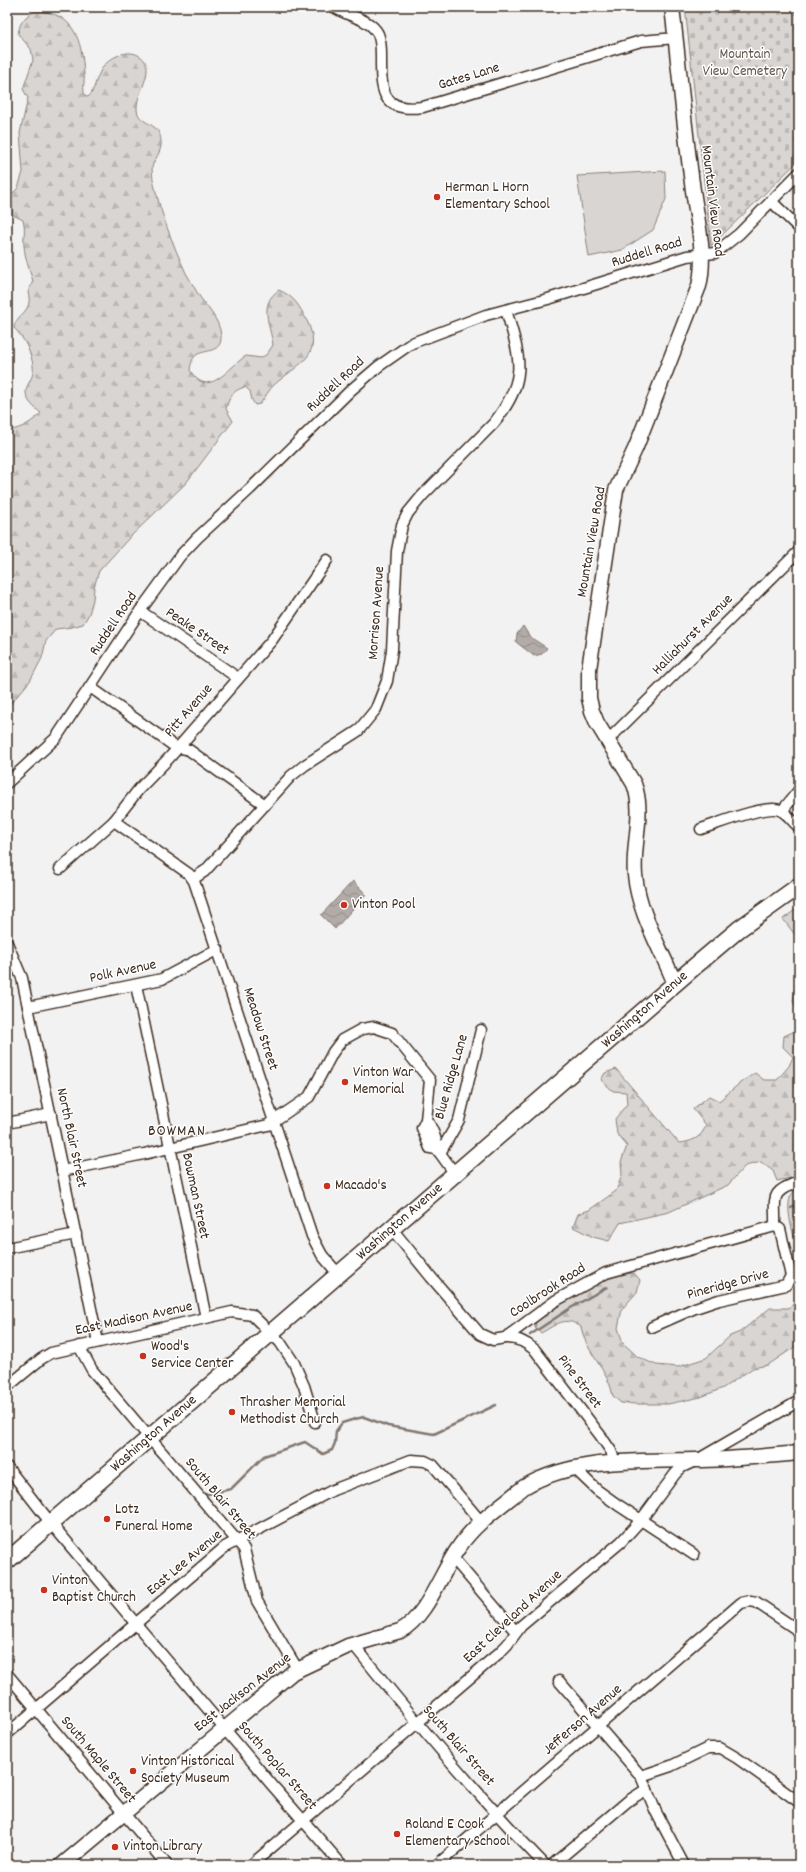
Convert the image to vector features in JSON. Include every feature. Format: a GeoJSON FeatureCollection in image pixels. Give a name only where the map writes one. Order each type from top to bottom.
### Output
{"type":"FeatureCollection","features":[{"type":"Feature","properties":{"kind":"main road","name":"Washington Avenue"},"geometry":{"type":"LineString","coordinates":[[7,1560],[739,929],[798,886]]}},
{"type":"Feature","properties":{"kind":"street","name":"Gates Lane"},"geometry":{"type":"LineString","coordinates":[[334,7],[349,16],[371,25],[375,29],[381,42],[381,85],[384,92],[394,104],[410,109],[423,107],[641,41],[676,38]]}},
{"type":"Feature","properties":{"kind":"street","name":"Mountain View Road"},"geometry":{"type":"LineString","coordinates":[[672,7],[691,175],[703,255],[703,271],[699,286],[636,448],[616,490],[592,646],[588,683],[592,711],[607,741],[634,784],[637,793],[639,802],[635,855],[637,890],[648,925],[675,984]]}},
{"type":"Feature","properties":{"kind":"street","name":"Ruddell Road"},"geometry":{"type":"LineString","coordinates":[[7,783],[56,738],[163,578],[197,538],[250,489],[351,390],[379,366],[412,343],[486,315],[687,256],[714,253],[723,247],[772,201],[799,173]]}},
{"type":"Feature","properties":{"kind":"street"},"geometry":{"type":"LineString","coordinates":[[772,201],[799,228]]}},
{"type":"Feature","properties":{"kind":"street","name":"Morrison Avenue"},"geometry":{"type":"LineString","coordinates":[[193,879],[205,871],[291,776],[305,765],[358,731],[376,709],[387,681],[392,650],[397,551],[402,525],[408,513],[422,496],[494,423],[506,406],[515,386],[519,372],[519,356],[506,310]]}},
{"type":"Feature","properties":{"kind":"street","name":"Halliahurst Avenue"},"geometry":{"type":"LineString","coordinates":[[607,741],[799,551]]}},
{"type":"Feature","properties":{"kind":"street","name":"Pitt Avenue"},"geometry":{"type":"LineString","coordinates":[[60,869],[114,821],[139,789],[238,678],[285,622],[327,560]]}},
{"type":"Feature","properties":{"kind":"street","name":"Peake Street"},"geometry":{"type":"LineString","coordinates":[[140,611],[238,678]]}},
{"type":"Feature","properties":{"kind":"street"},"geometry":{"type":"LineString","coordinates":[[90,687],[160,736],[178,747],[189,750],[265,805]]}},
{"type":"Feature","properties":{"kind":"street"},"geometry":{"type":"LineString","coordinates":[[782,811],[799,790]]}},
{"type":"Feature","properties":{"kind":"street"},"geometry":{"type":"LineString","coordinates":[[701,829],[748,814],[775,809],[782,811],[799,827]]}},
{"type":"Feature","properties":{"kind":"street","name":"Meadow Street"},"geometry":{"type":"LineString","coordinates":[[114,821],[189,874],[193,879],[218,949],[316,1246],[338,1275]]}},
{"type":"Feature","properties":{"kind":"street","name":"North Blair Street"},"geometry":{"type":"LineString","coordinates":[[7,943],[22,978],[98,1342]]}},
{"type":"Feature","properties":{"kind":"street","name":"Polk Avenue"},"geometry":{"type":"LineString","coordinates":[[28,1007],[162,980],[218,949]]}},
{"type":"Feature","properties":{"kind":"street","name":"Bowman Street"},"geometry":{"type":"LineString","coordinates":[[136,985],[206,1318]]}},
{"type":"Feature","properties":{"kind":"street","name":"Blue Ridge Lane"},"geometry":{"type":"LineString","coordinates":[[62,1171],[264,1126],[274,1121],[309,1096],[333,1052],[342,1040],[362,1029],[374,1027],[392,1033],[430,1080],[426,1120],[430,1124],[438,1151],[455,1174]]}},
{"type":"Feature","properties":{"kind":"street","name":"Blue Ridge Lane"},"geometry":{"type":"LineString","coordinates":[[438,1151],[459,1120],[481,1030]]}},
{"type":"Feature","properties":{"kind":"street"},"geometry":{"type":"LineString","coordinates":[[7,1123],[51,1114]]}},
{"type":"Feature","properties":{"kind":"street","name":"Pineridge Drive"},"geometry":{"type":"LineString","coordinates":[[652,1326],[713,1302],[786,1285],[791,1276],[780,1229],[775,1226],[775,1198],[777,1193],[784,1186],[799,1182]]}},
{"type":"Feature","properties":{"kind":"street","name":"Coolbrook Road"},"geometry":{"type":"LineString","coordinates":[[392,1229],[480,1334],[493,1340],[505,1338],[554,1301],[606,1273],[775,1226]]}},
{"type":"Feature","properties":{"kind":"street"},"geometry":{"type":"LineString","coordinates":[[7,1248],[76,1234]]}},
{"type":"Feature","properties":{"kind":"street","name":"East Madison Avenue"},"geometry":{"type":"LineString","coordinates":[[7,1387],[44,1357],[60,1350],[232,1312],[252,1315],[280,1342],[296,1366],[315,1422]]}},
{"type":"Feature","properties":{"kind":"street","name":"Pine Street"},"geometry":{"type":"LineString","coordinates":[[505,1338],[512,1337],[521,1340],[535,1350],[600,1435],[611,1451],[615,1462]]}},
{"type":"Feature","properties":{"kind":"street"},"geometry":{"type":"LineString","coordinates":[[79,1346],[92,1370],[150,1438]]}},
{"type":"Feature","properties":{"kind":"street","name":"East Cleveland Avenue"},"geometry":{"type":"LineString","coordinates":[[251,1865],[503,1649],[516,1632],[621,1542],[682,1467],[697,1460],[799,1401]]}},
{"type":"Feature","properties":{"kind":"street","name":"South Blair Street"},"geometry":{"type":"LineString","coordinates":[[150,1438],[240,1544],[246,1555],[257,1601],[298,1670]]}},
{"type":"Feature","properties":{"kind":"street","name":"East Jackson Avenue"},"geometry":{"type":"LineString","coordinates":[[62,1865],[272,1688],[298,1670],[353,1644],[400,1631],[412,1623],[467,1536],[524,1487],[535,1481],[575,1469],[615,1462],[671,1459],[697,1460],[799,1453]]}},
{"type":"Feature","properties":{"kind":"street","name":"East Lee Avenue"},"geometry":{"type":"LineString","coordinates":[[7,1734],[224,1547],[333,1490],[411,1460],[425,1460],[433,1465],[482,1523]]}},
{"type":"Feature","properties":{"kind":"street","name":"South Poplar Street"},"geometry":{"type":"LineString","coordinates":[[7,1467],[50,1522],[137,1623],[224,1729],[342,1865]]}},
{"type":"Feature","properties":{"kind":"street"},"geometry":{"type":"LineString","coordinates":[[575,1469],[597,1490],[694,1556]]}},
{"type":"Feature","properties":{"kind":"street"},"geometry":{"type":"LineString","coordinates":[[452,1558],[516,1632]]}},
{"type":"Feature","properties":{"kind":"street","name":"Jefferson Avenue"},"geometry":{"type":"LineString","coordinates":[[437,1865],[741,1603],[750,1601],[756,1602],[799,1631]]}},
{"type":"Feature","properties":{"kind":"street","name":"South Blair Street"},"geometry":{"type":"LineString","coordinates":[[353,1644],[496,1813],[545,1865]]}},
{"type":"Feature","properties":{"kind":"street","name":"South Maple Street"},"geometry":{"type":"LineString","coordinates":[[7,1674],[168,1865]]}},
{"type":"Feature","properties":{"kind":"street"},"geometry":{"type":"LineString","coordinates":[[559,1681],[641,1776],[656,1812],[684,1865]]}},
{"type":"Feature","properties":{"kind":"street"},"geometry":{"type":"LineString","coordinates":[[641,1776],[671,1766],[713,1747],[720,1748],[731,1754],[799,1802]]}},
{"type":"Feature","properties":{"kind":"street"},"geometry":{"type":"LineString","coordinates":[[552,1865],[628,1802],[647,1789]]}},
{"type":"Feature","properties":{"kind":"green space","name":"Mountain View Cemetery"},"geometry":{"type":"Polygon","coordinates":[[[685,7],[799,7],[799,160],[711,246],[685,7]]]}},
{"type":"Feature","properties":{"kind":"green space"},"geometry":{"type":"Polygon","coordinates":[[[36,11],[59,16],[74,30],[81,50],[84,90],[85,95],[88,97],[91,94],[106,63],[116,56],[133,53],[144,60],[147,66],[147,72],[137,107],[140,117],[153,126],[160,134],[161,147],[152,169],[160,207],[176,252],[198,294],[218,324],[221,336],[221,341],[217,348],[198,354],[193,359],[190,370],[197,379],[204,382],[211,382],[218,379],[246,356],[261,358],[267,354],[273,345],[268,322],[267,308],[273,296],[279,290],[291,297],[299,306],[313,339],[312,348],[308,356],[302,363],[273,386],[260,404],[255,405],[250,391],[245,387],[237,390],[232,395],[226,409],[233,421],[186,483],[129,538],[99,571],[94,587],[93,600],[89,614],[83,624],[56,629],[46,641],[42,658],[30,681],[7,708],[7,427],[10,430],[19,428],[31,422],[41,413],[28,399],[26,393],[33,373],[31,355],[25,343],[14,328],[17,319],[28,305],[28,292],[33,281],[27,264],[23,220],[13,215],[11,195],[18,188],[23,172],[20,133],[28,98],[23,89],[33,60],[31,49],[18,34],[20,26],[24,20],[36,11]]]}},
{"type":"Feature","properties":{"kind":"green space"},"geometry":{"type":"Polygon","coordinates":[[[665,171],[666,199],[653,230],[622,250],[589,257],[577,176],[665,171]]]}},
{"type":"Feature","properties":{"kind":"green space"},"geometry":{"type":"Polygon","coordinates":[[[7,194],[10,194],[11,215],[7,216],[7,194]]]}},
{"type":"Feature","properties":{"kind":"green space"},"geometry":{"type":"Polygon","coordinates":[[[799,907],[799,940],[783,919],[799,907]]]}},
{"type":"Feature","properties":{"kind":"green space"},"geometry":{"type":"Polygon","coordinates":[[[799,983],[799,1013],[793,1001],[796,984],[799,983]]]}},
{"type":"Feature","properties":{"kind":"green space"},"geometry":{"type":"Polygon","coordinates":[[[799,1019],[799,1176],[777,1181],[773,1171],[761,1162],[745,1166],[728,1185],[669,1212],[620,1223],[609,1241],[593,1237],[573,1227],[578,1214],[589,1210],[616,1191],[622,1175],[621,1162],[627,1146],[617,1134],[615,1119],[627,1104],[626,1092],[613,1091],[601,1080],[605,1073],[616,1069],[679,1143],[688,1142],[699,1136],[706,1125],[693,1109],[709,1096],[719,1101],[740,1083],[755,1073],[764,1080],[777,1080],[789,1066],[793,1057],[783,1047],[784,1036],[795,1031],[799,1019]]]}},
{"type":"Feature","properties":{"kind":"green space"},"geometry":{"type":"Polygon","coordinates":[[[796,1191],[799,1192],[799,1248],[791,1227],[789,1209],[789,1201],[792,1194],[796,1191]]]}},
{"type":"Feature","properties":{"kind":"green space"},"geometry":{"type":"Polygon","coordinates":[[[634,1273],[640,1280],[637,1292],[622,1309],[618,1328],[623,1343],[638,1357],[656,1365],[678,1367],[706,1358],[730,1336],[740,1332],[770,1308],[788,1308],[799,1300],[799,1344],[768,1365],[753,1368],[723,1388],[701,1397],[668,1404],[621,1403],[613,1396],[607,1378],[588,1345],[581,1327],[575,1323],[561,1322],[541,1333],[535,1328],[536,1321],[582,1291],[607,1279],[634,1273]]]}},
{"type":"Feature","properties":{"kind":"water"},"geometry":{"type":"Polygon","coordinates":[[[523,626],[530,637],[547,648],[542,654],[534,656],[516,642],[517,634],[523,626]]]}},
{"type":"Feature","properties":{"kind":"water","name":"Vinton Pool"},"geometry":{"type":"Polygon","coordinates":[[[353,881],[366,894],[335,929],[321,915],[353,881]]]}},
{"type":"Feature","properties":{"kind":"waterway"},"geometry":{"type":"LineString","coordinates":[[791,1208],[799,1204]]}},
{"type":"Feature","properties":{"kind":"waterway"},"geometry":{"type":"LineString","coordinates":[[530,1335],[569,1309],[607,1287]]}},
{"type":"Feature","properties":{"kind":"waterway"},"geometry":{"type":"LineString","coordinates":[[204,1495],[231,1489],[264,1456],[305,1442],[323,1454],[332,1450],[335,1443],[336,1431],[342,1423],[364,1417],[388,1426],[434,1434],[496,1405]]}},
{"type":"Feature","properties":{"kind":"place","name":"Herman L Horn Elementary School"},"geometry":{"type":"Point","coordinates":[437,197]}},
{"type":"Feature","properties":{"kind":"place","name":"Vinton Pool"},"geometry":{"type":"Point","coordinates":[344,905]}},
{"type":"Feature","properties":{"kind":"place","name":"Vinton War Memorial"},"geometry":{"type":"Point","coordinates":[345,1082]}},
{"type":"Feature","properties":{"kind":"place","name":"Macado's"},"geometry":{"type":"Point","coordinates":[327,1186]}},
{"type":"Feature","properties":{"kind":"place","name":"Wood's Service Center"},"geometry":{"type":"Point","coordinates":[143,1356]}},
{"type":"Feature","properties":{"kind":"place","name":"Thrasher Memorial Methodist Church"},"geometry":{"type":"Point","coordinates":[232,1412]}},
{"type":"Feature","properties":{"kind":"place","name":"Lotz Funeral Home"},"geometry":{"type":"Point","coordinates":[107,1519]}},
{"type":"Feature","properties":{"kind":"place","name":"Vinton Baptist Church"},"geometry":{"type":"Point","coordinates":[44,1590]}},
{"type":"Feature","properties":{"kind":"place","name":"Vinton Historical Society Museum"},"geometry":{"type":"Point","coordinates":[133,1771]}},
{"type":"Feature","properties":{"kind":"place","name":"Roland E Cook Elementary School"},"geometry":{"type":"Point","coordinates":[397,1834]}},
{"type":"Feature","properties":{"kind":"place","name":"Vinton Library"},"geometry":{"type":"Point","coordinates":[115,1847]}},
{"type":"Feature","properties":{"kind":"district","name":"BOWMAN"},"geometry":{"type":"Point","coordinates":[177,1131]}}]}
